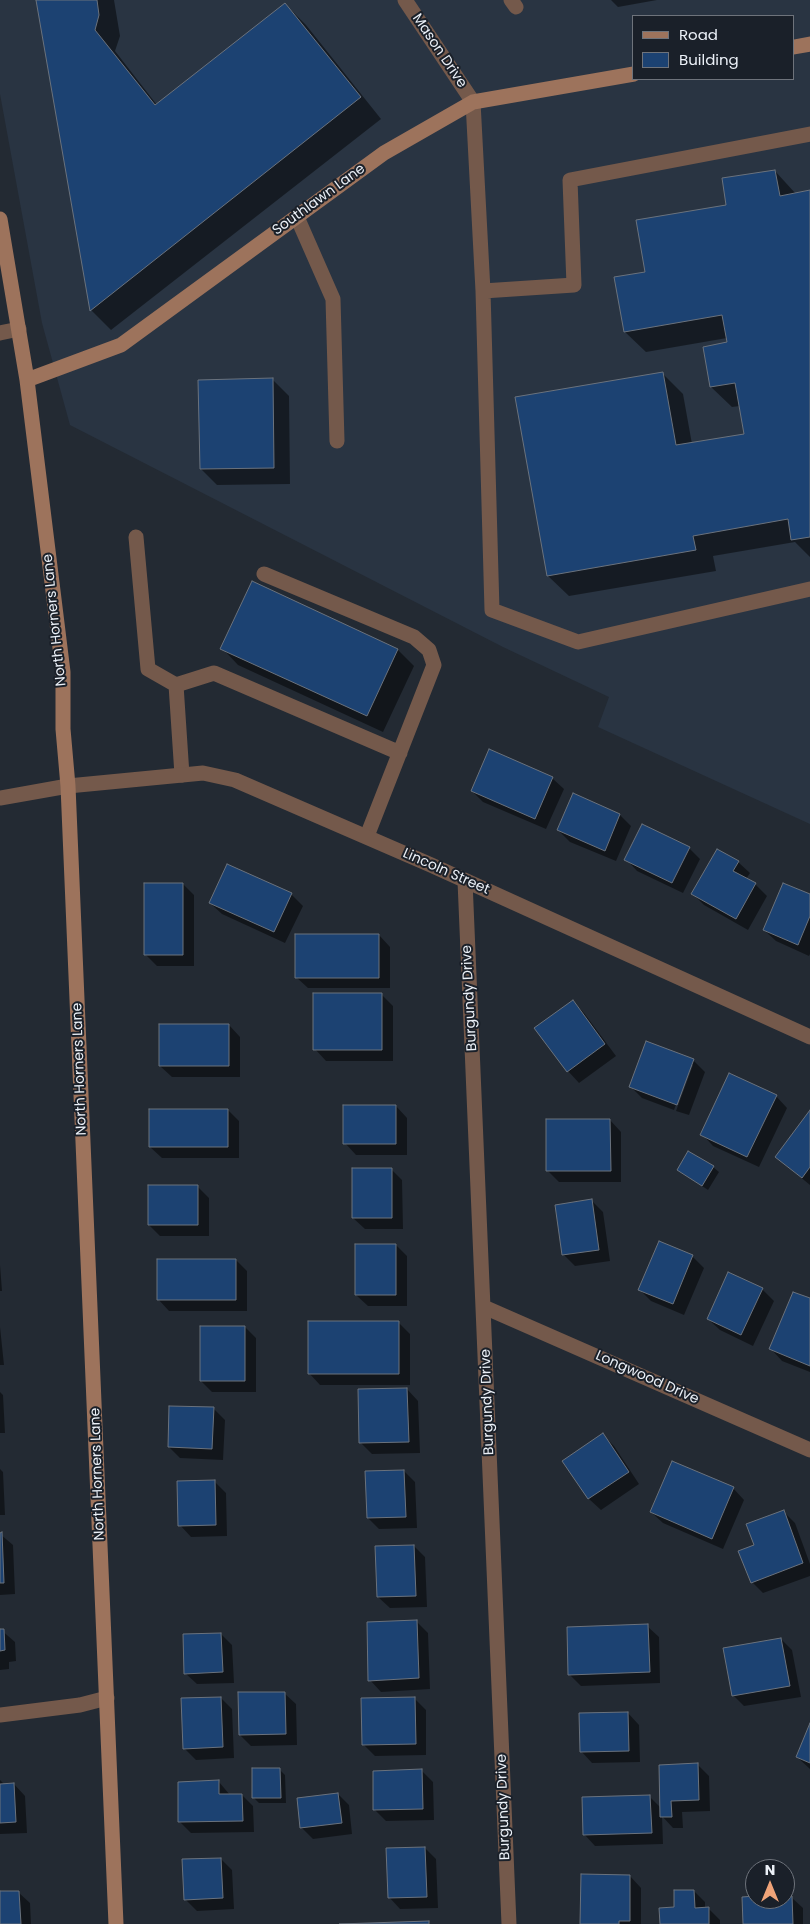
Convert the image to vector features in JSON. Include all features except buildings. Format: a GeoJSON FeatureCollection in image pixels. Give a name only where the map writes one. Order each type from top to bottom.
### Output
{"type":"FeatureCollection","features":[{"type":"Feature","properties":{"kind":"street","name":"Mason Drive"},"geometry":{"type":"LineString","coordinates":[[405,0],[473,102]]}},
{"type":"Feature","properties":{"kind":"street"},"geometry":{"type":"LineString","coordinates":[[795,47],[810,44]]}},
{"type":"Feature","properties":{"kind":"street","name":"Southlawn Lane"},"geometry":{"type":"LineString","coordinates":[[27,380],[121,345],[384,153],[473,102],[632,74]]}},
{"type":"Feature","properties":{"kind":"street"},"geometry":{"type":"LineString","coordinates":[[473,102],[483,291],[492,610],[578,642],[810,589]]}},
{"type":"Feature","properties":{"kind":"street"},"geometry":{"type":"LineString","coordinates":[[483,291],[574,285],[570,180],[810,134]]}},
{"type":"Feature","properties":{"kind":"street"},"geometry":{"type":"LineString","coordinates":[[297,217],[333,299],[337,441]]}},
{"type":"Feature","properties":{"kind":"street","name":"North Horners Lane"},"geometry":{"type":"LineString","coordinates":[[0,219],[27,380],[63,672],[63,729],[68,786],[116,1924]]}},
{"type":"Feature","properties":{"kind":"street"},"geometry":{"type":"LineString","coordinates":[[0,333],[19,329]]}},
{"type":"Feature","properties":{"kind":"street"},"geometry":{"type":"LineString","coordinates":[[136,537],[148,670],[176,685],[214,673],[400,753]]}},
{"type":"Feature","properties":{"kind":"street"},"geometry":{"type":"LineString","coordinates":[[264,574],[414,638],[429,650],[434,665],[367,836]]}},
{"type":"Feature","properties":{"kind":"street"},"geometry":{"type":"LineString","coordinates":[[176,685],[182,775]]}},
{"type":"Feature","properties":{"kind":"street","name":"Lincoln Street"},"geometry":{"type":"LineString","coordinates":[[0,798],[68,786],[202,773],[235,780],[367,836],[810,1037]]}},
{"type":"Feature","properties":{"kind":"street","name":"Burgundy Drive"},"geometry":{"type":"LineString","coordinates":[[464,880],[484,1307],[509,1924]]}},
{"type":"Feature","properties":{"kind":"street","name":"Longwood Drive"},"geometry":{"type":"LineString","coordinates":[[484,1307],[810,1450]]}},
{"type":"Feature","properties":{"kind":"street"},"geometry":{"type":"LineString","coordinates":[[0,1715],[80,1706],[107,1698]]}},
{"type":"Feature","properties":{"kind":"shaded area"},"geometry":{"type":"Polygon","coordinates":[[[0,0],[810,0],[810,824],[598,727],[609,697],[503,647],[70,425],[42,323],[0,94],[0,0]]]}}]}
